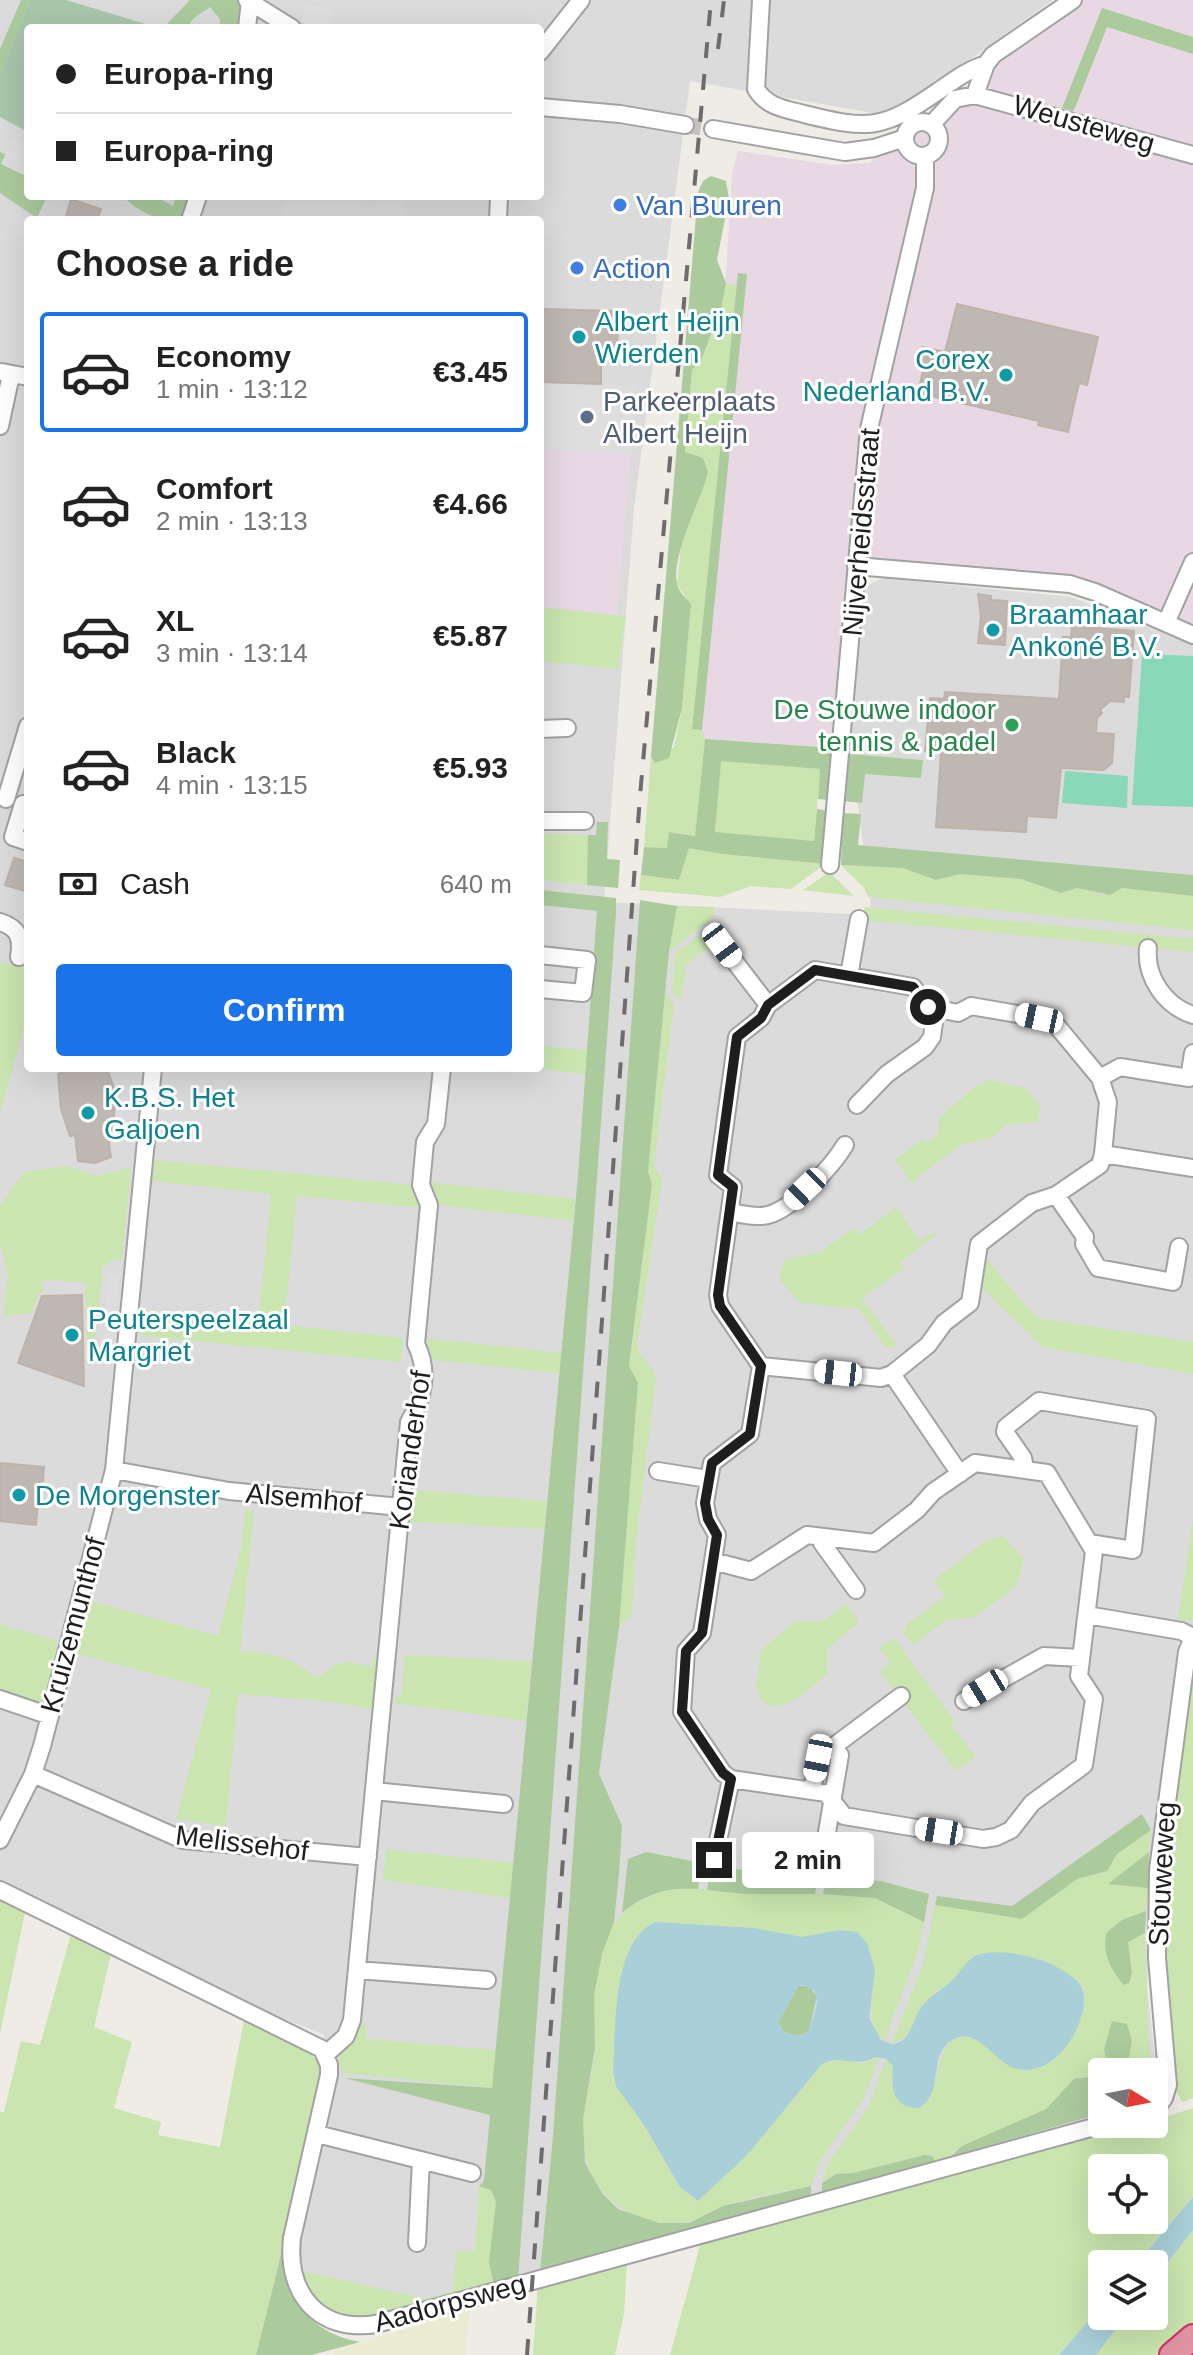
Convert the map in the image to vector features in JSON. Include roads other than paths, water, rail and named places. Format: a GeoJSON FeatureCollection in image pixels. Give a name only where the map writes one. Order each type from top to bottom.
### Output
{"type":"FeatureCollection","features":[{"type":"Feature","properties":{"kind":"highway"},"geometry":{"type":"LineString","coordinates":[[1172,2355],[1193,2337]]}},
{"type":"Feature","properties":{"kind":"street"},"geometry":{"type":"LineString","coordinates":[[544,47],[581,0]]}},
{"type":"Feature","properties":{"kind":"street"},"geometry":{"type":"LineString","coordinates":[[761,0],[756,89],[767,103],[779,108],[853,125],[876,124],[907,113],[970,69],[986,64]]}},
{"type":"Feature","properties":{"kind":"street"},"geometry":{"type":"LineString","coordinates":[[931,125],[955,99],[975,95],[986,64],[993,55],[1073,0]]}},
{"type":"Feature","properties":{"kind":"street"},"geometry":{"type":"LineString","coordinates":[[247,24],[249,1],[286,24]]}},
{"type":"Feature","properties":{"kind":"street","name":"Weusteweg"},"geometry":{"type":"LineString","coordinates":[[975,95],[1193,155]]}},
{"type":"Feature","properties":{"kind":"street"},"geometry":{"type":"LineString","coordinates":[[544,107],[620,114],[685,125]]}},
{"type":"Feature","properties":{"kind":"street"},"geometry":{"type":"LineString","coordinates":[[713,129],[845,152],[874,148],[905,138],[914,125],[931,125],[936,130],[939,143],[925,156],[911,152],[905,138]]}},
{"type":"Feature","properties":{"kind":"street","name":"Nijverheidsstraat"},"geometry":{"type":"LineString","coordinates":[[830,865],[869,429],[925,188],[925,156]]}},
{"type":"Feature","properties":{"kind":"street"},"geometry":{"type":"LineString","coordinates":[[0,426],[13,375]]}},
{"type":"Feature","properties":{"kind":"street"},"geometry":{"type":"LineString","coordinates":[[1166,623],[1193,562]]}},
{"type":"Feature","properties":{"kind":"street"},"geometry":{"type":"LineString","coordinates":[[856,566],[1070,584],[1193,635]]}},
{"type":"Feature","properties":{"kind":"street"},"geometry":{"type":"LineString","coordinates":[[544,729],[567,728]]}},
{"type":"Feature","properties":{"kind":"street"},"geometry":{"type":"LineString","coordinates":[[24,738],[3,798],[24,803]]}},
{"type":"Feature","properties":{"kind":"street"},"geometry":{"type":"LineString","coordinates":[[24,809],[13,837],[24,841]]}},
{"type":"Feature","properties":{"kind":"street"},"geometry":{"type":"LineString","coordinates":[[544,821],[585,821]]}},
{"type":"Feature","properties":{"kind":"street"},"geometry":{"type":"LineString","coordinates":[[849,976],[859,919]]}},
{"type":"Feature","properties":{"kind":"street"},"geometry":{"type":"LineString","coordinates":[[0,922],[14,928],[20,937],[24,958],[0,955]]}},
{"type":"Feature","properties":{"kind":"street"},"geometry":{"type":"LineString","coordinates":[[722,945],[768,1005]]}},
{"type":"Feature","properties":{"kind":"street"},"geometry":{"type":"LineString","coordinates":[[1148,948],[1148,972],[1175,1010],[1193,1015]]}},
{"type":"Feature","properties":{"kind":"street"},"geometry":{"type":"LineString","coordinates":[[544,955],[587,960],[583,993],[544,989]]}},
{"type":"Feature","properties":{"kind":"street"},"geometry":{"type":"LineString","coordinates":[[713,1561],[751,1571],[807,1535],[874,1543],[917,1510],[933,1492],[975,1463],[1047,1473],[1094,1551],[1079,1676],[1094,1699],[1084,1765],[1032,1803],[1011,1830],[983,1839],[844,1816],[826,1793],[731,1779],[723,1773],[682,1712],[686,1651],[702,1633],[713,1561],[717,1535],[708,1519],[705,1503],[708,1479],[712,1463],[750,1434],[761,1366],[720,1306],[718,1295],[733,1187],[718,1175],[737,1037],[761,1018],[768,1005],[815,970],[913,987],[928,1007],[958,1013],[971,1006],[1052,1020],[1100,1078],[1108,1102],[1100,1165],[1056,1195],[1032,1203],[979,1244],[970,1303],[944,1323],[928,1345],[892,1374],[881,1378],[761,1366]]}},
{"type":"Feature","properties":{"kind":"street"},"geometry":{"type":"LineString","coordinates":[[857,1105],[887,1074],[925,1047],[932,1037],[936,1008]]}},
{"type":"Feature","properties":{"kind":"street"},"geometry":{"type":"LineString","coordinates":[[1100,1078],[1120,1067],[1189,1078],[1193,1053]]}},
{"type":"Feature","properties":{"kind":"street","name":"Kruizemunthof"},"geometry":{"type":"LineString","coordinates":[[0,1840],[33,1774],[114,1470],[153,1072]]}},
{"type":"Feature","properties":{"kind":"street","name":"Korianderhof"},"geometry":{"type":"LineString","coordinates":[[325,2055],[350,2028],[357,1970],[409,1422],[421,1402],[424,1364],[416,1344],[429,1205],[421,1185],[425,1142],[436,1124],[442,1072]]}},
{"type":"Feature","properties":{"kind":"street"},"geometry":{"type":"LineString","coordinates":[[730,1212],[764,1217],[783,1210],[837,1158],[845,1145]]}},
{"type":"Feature","properties":{"kind":"street"},"geometry":{"type":"LineString","coordinates":[[1103,1154],[1193,1168]]}},
{"type":"Feature","properties":{"kind":"street"},"geometry":{"type":"LineString","coordinates":[[1056,1195],[1085,1237],[1084,1244],[1098,1268],[1173,1282],[1179,1247]]}},
{"type":"Feature","properties":{"kind":"street"},"geometry":{"type":"LineString","coordinates":[[892,1374],[960,1474]]}},
{"type":"Feature","properties":{"kind":"street"},"geometry":{"type":"LineString","coordinates":[[1025,1468],[1023,1458],[1005,1432],[1006,1427],[1039,1401],[1147,1419],[1133,1550],[1089,1543]]}},
{"type":"Feature","properties":{"kind":"street","name":"Alsemhof"},"geometry":{"type":"LineString","coordinates":[[114,1470],[229,1491],[401,1507]]}},
{"type":"Feature","properties":{"kind":"street"},"geometry":{"type":"LineString","coordinates":[[658,1471],[708,1479]]}},
{"type":"Feature","properties":{"kind":"street"},"geometry":{"type":"LineString","coordinates":[[822,1537],[822,1543],[856,1590]]}},
{"type":"Feature","properties":{"kind":"street"},"geometry":{"type":"LineString","coordinates":[[1087,1615],[1181,1631],[1193,1637]]}},
{"type":"Feature","properties":{"kind":"street","name":"Stouweweg"},"geometry":{"type":"LineString","coordinates":[[1166,2058],[1157,1958],[1158,1870],[1187,1652],[1193,1637]]}},
{"type":"Feature","properties":{"kind":"street"},"geometry":{"type":"LineString","coordinates":[[964,1701],[1044,1656],[1081,1658]]}},
{"type":"Feature","properties":{"kind":"street"},"geometry":{"type":"LineString","coordinates":[[812,1790],[818,1758],[901,1696]]}},
{"type":"Feature","properties":{"kind":"street"},"geometry":{"type":"LineString","coordinates":[[0,1699],[50,1716]]}},
{"type":"Feature","properties":{"kind":"street"},"geometry":{"type":"LineString","coordinates":[[820,1874],[840,1755]]}},
{"type":"Feature","properties":{"kind":"street","name":"Melissehof"},"geometry":{"type":"LineString","coordinates":[[33,1774],[183,1840],[368,1857]]}},
{"type":"Feature","properties":{"kind":"street"},"geometry":{"type":"LineString","coordinates":[[714,1860],[731,1779]]}},
{"type":"Feature","properties":{"kind":"street"},"geometry":{"type":"LineString","coordinates":[[374,1791],[504,1804]]}},
{"type":"Feature","properties":{"kind":"street"},"geometry":{"type":"LineString","coordinates":[[0,1890],[311,2042],[325,2055]]}},
{"type":"Feature","properties":{"kind":"street"},"geometry":{"type":"LineString","coordinates":[[357,1970],[487,1980]]}},
{"type":"Feature","properties":{"kind":"street","name":"Aadorpsweg"},"geometry":{"type":"LineString","coordinates":[[325,2055],[329,2075],[292,2238],[293,2275],[304,2298],[322,2315],[342,2324],[364,2326],[1088,2129]]}},
{"type":"Feature","properties":{"kind":"street"},"geometry":{"type":"LineString","coordinates":[[317,2134],[472,2173]]}},
{"type":"Feature","properties":{"kind":"street"},"geometry":{"type":"LineString","coordinates":[[417,2243],[421,2160]]}},
{"type":"Feature","properties":{"kind":"water"},"geometry":{"type":"Polygon","coordinates":[[[655,1922],[754,1928],[802,1937],[840,1930],[857,1932],[867,1943],[875,1970],[869,2018],[881,2040],[891,2044],[906,2036],[926,2002],[980,1954],[1016,1954],[1060,1969],[1082,1989],[1082,2013],[1063,2050],[1041,2067],[1028,2070],[1007,2064],[977,2040],[961,2037],[952,2040],[940,2055],[931,2094],[918,2108],[909,2107],[898,2100],[893,2089],[893,2066],[886,2059],[876,2057],[861,2062],[836,2060],[822,2064],[748,2154],[698,2201],[680,2187],[644,2125],[616,2086],[613,2072],[616,2012],[623,1967],[630,1948],[641,1933],[655,1922]],[[798,1986],[778,2023],[785,2033],[799,2036],[809,2031],[817,2003],[815,1991],[798,1986]]]}},
{"type":"Feature","properties":{"kind":"water"},"geometry":{"type":"Polygon","coordinates":[[[1193,2197],[1193,2230],[1168,2262],[1168,2250],[1148,2250],[1162,2234],[1168,2234],[1168,2226],[1193,2197]]]}},
{"type":"Feature","properties":{"kind":"water"},"geometry":{"type":"Polygon","coordinates":[[[1088,2321],[1088,2330],[1115,2330],[1096,2355],[1059,2355],[1088,2321]]]}},
{"type":"Feature","properties":{"kind":"tunnel"},"geometry":{"type":"LineString","coordinates":[[685,125],[713,129]]}},
{"type":"Feature","properties":{"kind":"railway"},"geometry":{"type":"LineString","coordinates":[[527,2355],[640,796],[711,0]]}},
{"type":"Feature","properties":{"kind":"railway"},"geometry":{"type":"LineString","coordinates":[[718,49],[724,0]]}},
{"type":"Feature","properties":{"kind":"place","name":"Van Buuren"},"geometry":{"type":"Point","coordinates":[620,205]}},
{"type":"Feature","properties":{"kind":"place","name":"Action"},"geometry":{"type":"Point","coordinates":[577,268]}},
{"type":"Feature","properties":{"kind":"place","name":"Albert Heijn Wierden"},"geometry":{"type":"Point","coordinates":[579,337]}},
{"type":"Feature","properties":{"kind":"place","name":"Corex Nederland B.V."},"geometry":{"type":"Point","coordinates":[1006,375]}},
{"type":"Feature","properties":{"kind":"place","name":"Parkeerplaats Albert Heijn"},"geometry":{"type":"Point","coordinates":[587,417]}},
{"type":"Feature","properties":{"kind":"place","name":"Braamhaar Ankoné B.V."},"geometry":{"type":"Point","coordinates":[993,630]}},
{"type":"Feature","properties":{"kind":"place","name":"De Stouwe indoor tennis & padel"},"geometry":{"type":"Point","coordinates":[1012,725]}},
{"type":"Feature","properties":{"kind":"place","name":"K.B.S. Het Galjoen"},"geometry":{"type":"Point","coordinates":[88,1113]}},
{"type":"Feature","properties":{"kind":"place","name":"Peuterspeelzaal Margriet"},"geometry":{"type":"Point","coordinates":[72,1335]}},
{"type":"Feature","properties":{"kind":"place","name":"De Morgenster"},"geometry":{"type":"Point","coordinates":[19,1495]}}]}
